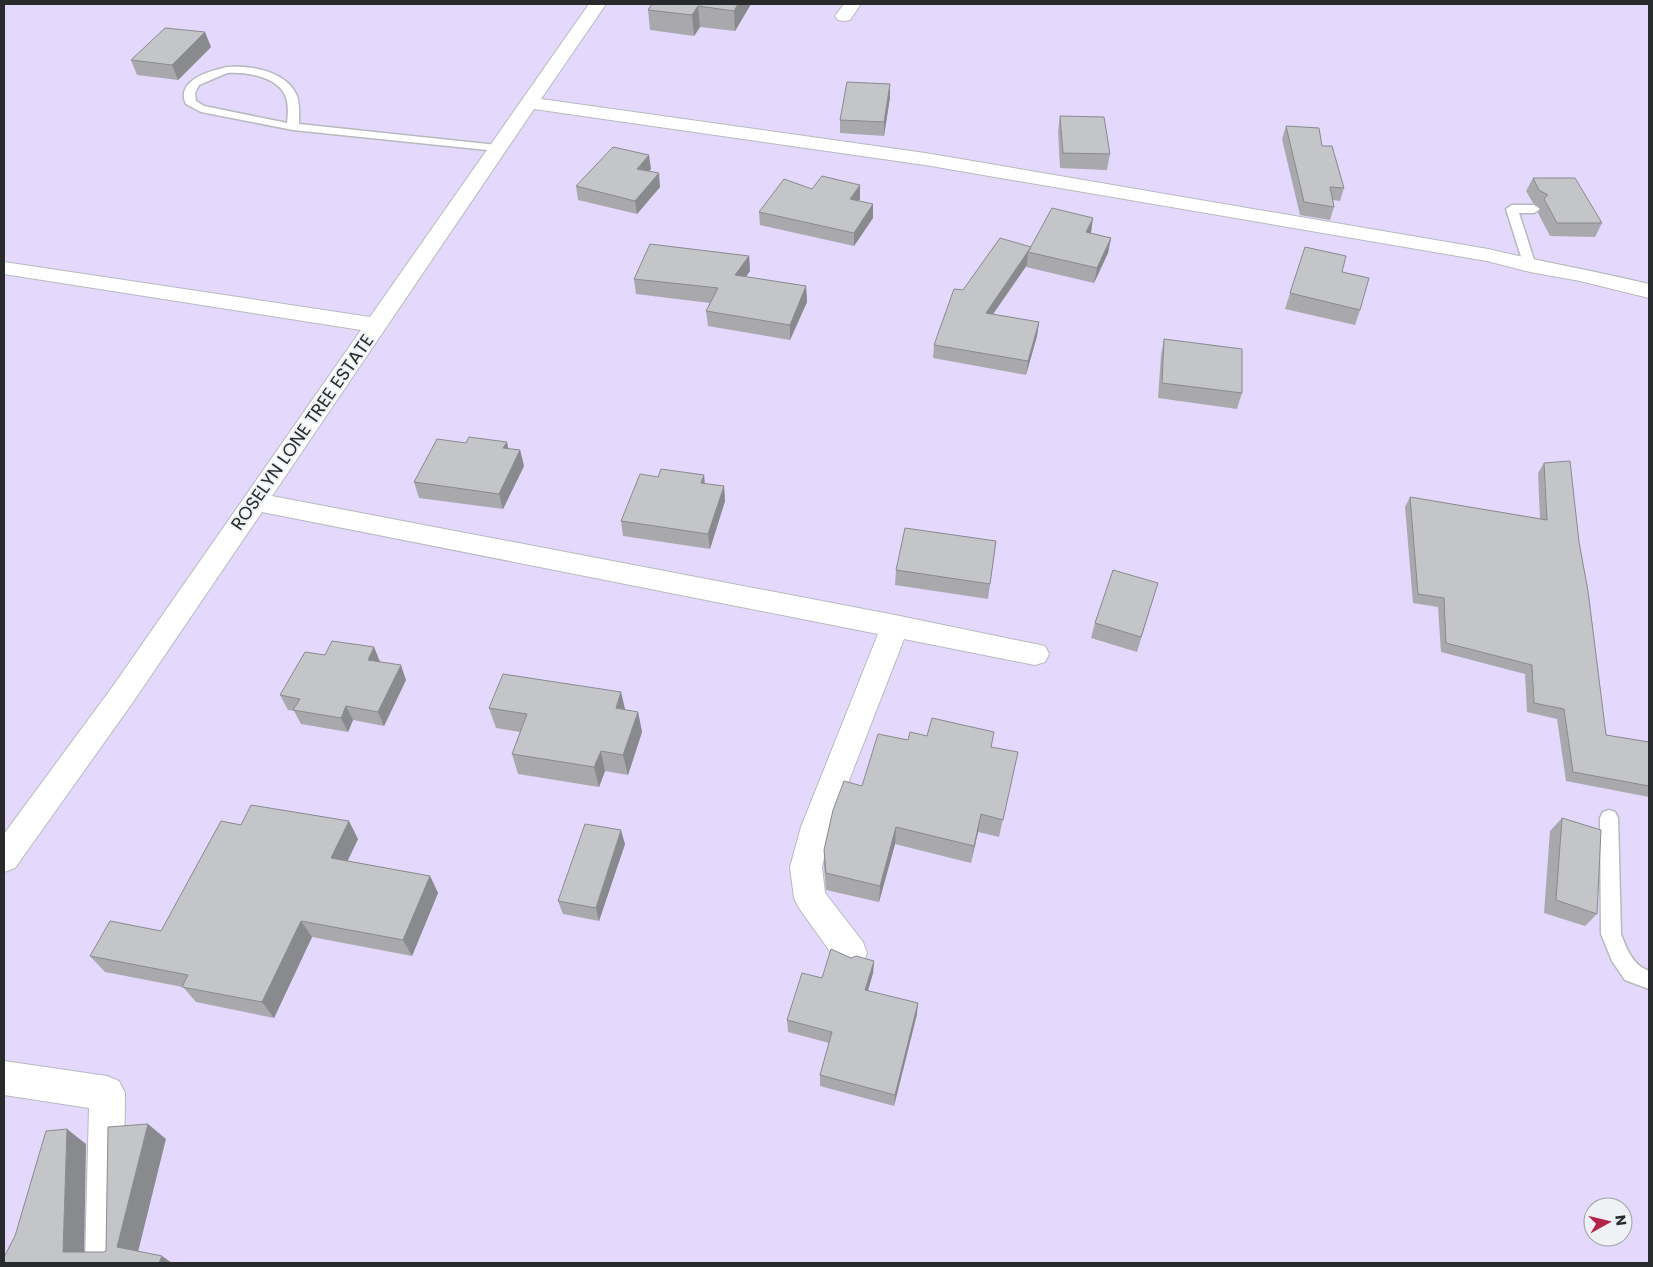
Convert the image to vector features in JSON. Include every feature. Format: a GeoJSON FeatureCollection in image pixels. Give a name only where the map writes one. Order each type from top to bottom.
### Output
{"type":"FeatureCollection","features":[{"type":"Feature","properties":{"kind":"street","name":"ROSELYN LONE TREE ESTATE"},"geometry":{"type":"LineString","coordinates":[[4,858],[123,694],[596,4]]}},
{"type":"Feature","properties":{"kind":"street"},"geometry":{"type":"LineString","coordinates":[[529,103],[925,159],[1488,255],[1530,266],[1580,274],[1649,291]]}},
{"type":"Feature","properties":{"kind":"street"},"geometry":{"type":"LineString","coordinates":[[4,268],[376,325]]}},
{"type":"Feature","properties":{"kind":"street"},"geometry":{"type":"LineString","coordinates":[[255,502],[1036,654]]}},
{"type":"Feature","properties":{"kind":"street"},"geometry":{"type":"LineString","coordinates":[[851,953],[810,898],[806,867],[816,826],[895,626]]}},
{"type":"Feature","properties":{"kind":"street"},"geometry":{"type":"LineString","coordinates":[[4,1078],[107,1093],[104,1263]]}},
{"type":"Feature","properties":{"kind":"lane"},"geometry":{"type":"LineString","coordinates":[[293,127],[291,96],[284,84],[271,76],[229,70],[210,75],[195,82],[190,93],[190,102],[201,109],[293,127],[497,148]]}},
{"type":"Feature","properties":{"kind":"lane"},"geometry":{"type":"LineString","coordinates":[[1530,266],[1512,209],[1534,209]]}},
{"type":"Feature","properties":{"kind":"lane"},"geometry":{"type":"LineString","coordinates":[[1609,818],[1611,934],[1619,955],[1632,974],[1649,980]]}},
{"type":"Feature","properties":{"kind":"shaded area"},"geometry":{"type":"Polygon","coordinates":[[[4,4],[1649,4],[1649,1263],[4,1263],[4,4]]]}},
{"type":"Feature","properties":{"kind":"building"},"geometry":{"type":"Polygon","coordinates":[[[652,4],[738,4],[734,11],[698,6],[692,15],[648,10],[652,4]]]}},
{"type":"Feature","properties":{"kind":"building"},"geometry":{"type":"Polygon","coordinates":[[[165,28],[205,32],[172,65],[131,60],[165,28]]]}},
{"type":"Feature","properties":{"kind":"building"},"geometry":{"type":"Polygon","coordinates":[[[847,82],[890,84],[884,122],[840,120],[847,82]]]}},
{"type":"Feature","properties":{"kind":"building"},"geometry":{"type":"Polygon","coordinates":[[[1060,116],[1104,117],[1110,154],[1063,153],[1060,116]]]}},
{"type":"Feature","properties":{"kind":"building"},"geometry":{"type":"Polygon","coordinates":[[[1286,126],[1319,128],[1322,146],[1332,146],[1344,188],[1330,187],[1334,207],[1304,202],[1286,126]]]}},
{"type":"Feature","properties":{"kind":"building"},"geometry":{"type":"Polygon","coordinates":[[[613,147],[649,155],[637,169],[659,173],[635,201],[576,186],[613,147]]]}},
{"type":"Feature","properties":{"kind":"building"},"geometry":{"type":"Polygon","coordinates":[[[822,176],[860,185],[850,199],[873,204],[854,233],[759,212],[784,179],[812,189],[822,176]]]}},
{"type":"Feature","properties":{"kind":"building"},"geometry":{"type":"Polygon","coordinates":[[[1533,178],[1575,178],[1602,223],[1557,223],[1544,199],[1548,195],[1539,190],[1533,178]]]}},
{"type":"Feature","properties":{"kind":"building"},"geometry":{"type":"Polygon","coordinates":[[[1052,208],[1093,218],[1086,232],[1111,238],[1097,268],[1028,252],[1052,208]]]}},
{"type":"Feature","properties":{"kind":"building"},"geometry":{"type":"Polygon","coordinates":[[[1000,238],[1031,247],[986,313],[1039,322],[1028,361],[934,345],[954,289],[963,290],[1000,238]]]}},
{"type":"Feature","properties":{"kind":"building"},"geometry":{"type":"Polygon","coordinates":[[[650,244],[749,256],[735,275],[806,286],[790,325],[706,311],[718,288],[634,279],[650,244]]]}},
{"type":"Feature","properties":{"kind":"building"},"geometry":{"type":"Polygon","coordinates":[[[1305,247],[1346,256],[1342,272],[1369,278],[1360,310],[1290,293],[1305,247]]]}},
{"type":"Feature","properties":{"kind":"building"},"geometry":{"type":"Polygon","coordinates":[[[1164,339],[1242,349],[1242,393],[1162,383],[1164,339]]]}},
{"type":"Feature","properties":{"kind":"building"},"geometry":{"type":"Polygon","coordinates":[[[469,437],[507,442],[503,448],[520,450],[499,494],[414,482],[437,439],[466,443],[469,437]]]}},
{"type":"Feature","properties":{"kind":"building"},"geometry":{"type":"Polygon","coordinates":[[[1570,461],[1579,542],[1588,591],[1606,735],[1649,742],[1649,786],[1573,772],[1564,709],[1534,703],[1532,665],[1446,643],[1444,598],[1418,594],[1410,497],[1547,520],[1544,463],[1570,461]]]}},
{"type":"Feature","properties":{"kind":"building"},"geometry":{"type":"Polygon","coordinates":[[[661,469],[704,475],[701,483],[724,486],[708,534],[621,521],[640,474],[658,477],[661,469]]]}},
{"type":"Feature","properties":{"kind":"building"},"geometry":{"type":"Polygon","coordinates":[[[905,528],[996,541],[990,584],[896,570],[905,528]]]}},
{"type":"Feature","properties":{"kind":"building"},"geometry":{"type":"Polygon","coordinates":[[[1113,570],[1158,583],[1141,637],[1095,623],[1113,570]]]}},
{"type":"Feature","properties":{"kind":"building"},"geometry":{"type":"Polygon","coordinates":[[[332,641],[374,647],[368,660],[401,665],[378,712],[346,706],[341,718],[293,710],[300,699],[280,695],[305,652],[325,655],[332,641]]]}},
{"type":"Feature","properties":{"kind":"building"},"geometry":{"type":"Polygon","coordinates":[[[503,674],[621,692],[616,708],[638,712],[623,755],[601,751],[594,767],[512,754],[527,714],[489,708],[503,674]]]}},
{"type":"Feature","properties":{"kind":"building"},"geometry":{"type":"Polygon","coordinates":[[[932,718],[994,732],[991,747],[1018,752],[1003,820],[981,814],[974,846],[896,827],[880,886],[826,873],[824,850],[833,810],[844,781],[862,786],[878,734],[908,740],[910,732],[927,736],[932,718]]]}},
{"type":"Feature","properties":{"kind":"building"},"geometry":{"type":"Polygon","coordinates":[[[251,805],[349,821],[331,858],[430,876],[403,940],[301,921],[262,1002],[182,987],[188,975],[90,956],[110,921],[161,931],[221,821],[241,825],[251,805]]]}},
{"type":"Feature","properties":{"kind":"building"},"geometry":{"type":"Polygon","coordinates":[[[1562,818],[1601,830],[1597,914],[1556,900],[1562,818]]]}},
{"type":"Feature","properties":{"kind":"building"},"geometry":{"type":"Polygon","coordinates":[[[585,824],[621,830],[596,908],[558,901],[585,824]]]}},
{"type":"Feature","properties":{"kind":"building"},"geometry":{"type":"Polygon","coordinates":[[[831,949],[851,958],[856,956],[874,961],[865,990],[918,1003],[895,1095],[820,1075],[832,1032],[787,1020],[802,973],[822,978],[831,949]]]}},
{"type":"Feature","properties":{"kind":"building"},"geometry":{"type":"Polygon","coordinates":[[[148,1124],[117,1247],[162,1256],[159,1263],[4,1263],[4,1257],[15,1236],[46,1131],[67,1129],[63,1252],[104,1252],[106,1251],[108,1127],[148,1124]]]}}]}
